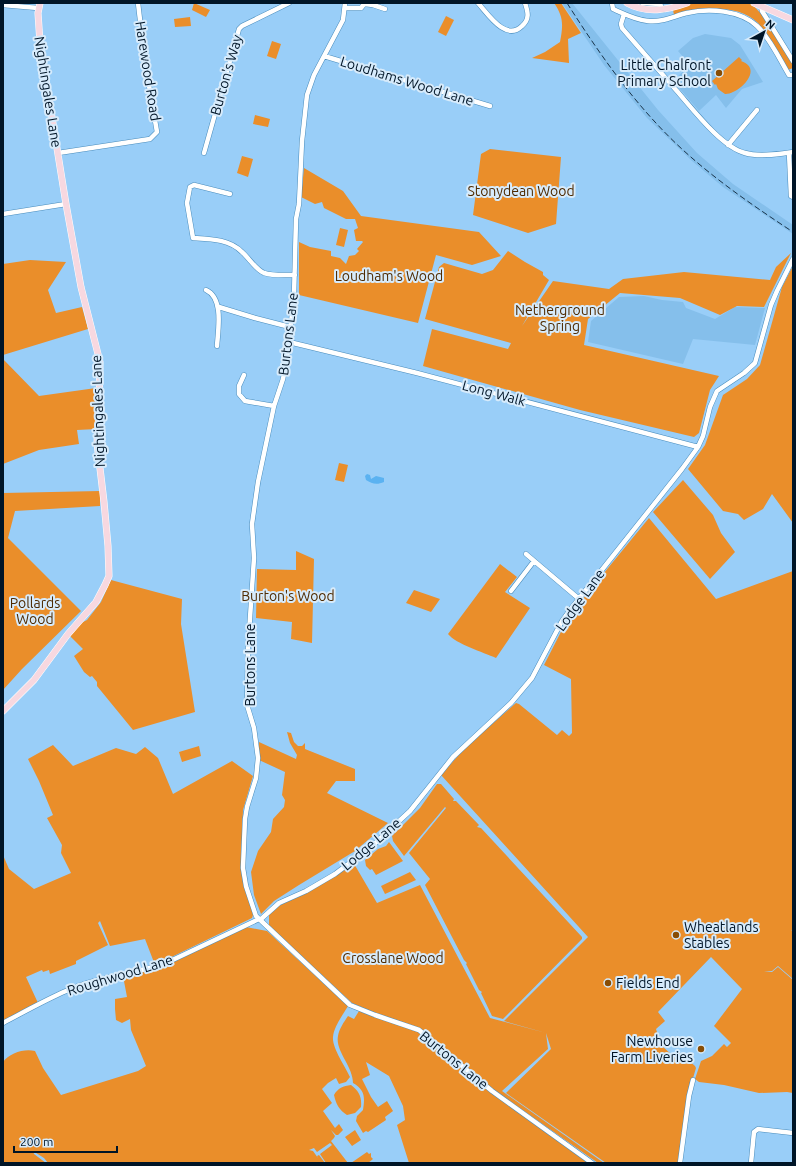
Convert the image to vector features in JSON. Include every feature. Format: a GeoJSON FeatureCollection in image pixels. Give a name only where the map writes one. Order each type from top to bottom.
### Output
{"type":"FeatureCollection","features":[{"type":"Feature","properties":{"kind":"main road"},"geometry":{"type":"LineString","coordinates":[[627,3],[645,10],[663,10],[686,3]]}},
{"type":"Feature","properties":{"kind":"main road"},"geometry":{"type":"LineString","coordinates":[[754,3],[793,20]]}},
{"type":"Feature","properties":{"kind":"main road","name":"Nightingales Lane"},"geometry":{"type":"LineString","coordinates":[[3,711],[34,680],[68,634],[96,602],[109,576],[108,546],[97,443],[100,362],[81,287],[66,204],[40,43],[39,5]]}},
{"type":"Feature","properties":{"kind":"street","name":"Harewood Road"},"geometry":{"type":"LineString","coordinates":[[58,153],[150,139],[156,134],[140,28],[138,3]]}},
{"type":"Feature","properties":{"kind":"street","name":"Burton's Way"},"geometry":{"type":"LineString","coordinates":[[204,153],[239,29],[242,26],[289,3]]}},
{"type":"Feature","properties":{"kind":"street"},"geometry":{"type":"LineString","coordinates":[[478,3],[496,23],[505,30],[512,32],[519,29],[525,23],[528,16],[525,3]]}},
{"type":"Feature","properties":{"kind":"street"},"geometry":{"type":"LineString","coordinates":[[612,3],[614,9],[648,22],[660,21],[689,13],[709,11],[727,12],[740,16],[749,20],[760,29],[789,75],[793,75]]}},
{"type":"Feature","properties":{"kind":"street"},"geometry":{"type":"LineString","coordinates":[[642,3],[660,4],[663,10]]}},
{"type":"Feature","properties":{"kind":"street"},"geometry":{"type":"LineString","coordinates":[[345,6],[361,8],[365,4],[385,8]]}},
{"type":"Feature","properties":{"kind":"street"},"geometry":{"type":"LineString","coordinates":[[3,5],[39,5]]}},
{"type":"Feature","properties":{"kind":"street","name":"Burtons Lane"},"geometry":{"type":"LineString","coordinates":[[345,6],[343,20],[314,75],[307,95],[304,112],[300,198],[296,219],[294,296],[287,359],[283,379],[274,406],[258,482],[252,524],[253,564],[248,648],[247,705],[254,728],[258,758],[256,778],[245,819],[243,868],[246,886],[256,916],[350,1004],[375,1015],[419,1030],[492,1091],[592,1163]]}},
{"type":"Feature","properties":{"kind":"street"},"geometry":{"type":"LineString","coordinates":[[761,6],[762,11],[793,61]]}},
{"type":"Feature","properties":{"kind":"street"},"geometry":{"type":"LineString","coordinates":[[624,14],[621,24],[622,28],[707,125],[728,145],[745,153],[756,155],[791,153],[793,197]]}},
{"type":"Feature","properties":{"kind":"street","name":"Loudhams Wood Lane"},"geometry":{"type":"LineString","coordinates":[[324,56],[490,106]]}},
{"type":"Feature","properties":{"kind":"street"},"geometry":{"type":"LineString","coordinates":[[728,145],[757,110]]}},
{"type":"Feature","properties":{"kind":"street"},"geometry":{"type":"LineString","coordinates":[[230,194],[194,185],[190,187],[187,203],[192,240],[218,240],[229,243],[241,251],[259,270],[266,274],[295,275]]}},
{"type":"Feature","properties":{"kind":"street"},"geometry":{"type":"LineString","coordinates":[[3,214],[66,204]]}},
{"type":"Feature","properties":{"kind":"street","name":"Lodge Lane"},"geometry":{"type":"LineString","coordinates":[[260,919],[278,903],[306,891],[335,874],[385,835],[410,811],[453,757],[511,703],[529,682],[562,621],[578,598],[698,447],[703,436],[710,407],[717,391],[744,374],[755,363],[776,291],[793,259]]}},
{"type":"Feature","properties":{"kind":"street"},"geometry":{"type":"LineString","coordinates":[[206,290],[212,292],[219,308],[217,346]]}},
{"type":"Feature","properties":{"kind":"street"},"geometry":{"type":"LineString","coordinates":[[219,308],[290,327]]}},
{"type":"Feature","properties":{"kind":"street","name":"Long Walk"},"geometry":{"type":"LineString","coordinates":[[289,342],[417,373],[698,447]]}},
{"type":"Feature","properties":{"kind":"street"},"geometry":{"type":"LineString","coordinates":[[244,375],[238,386],[239,394],[245,401],[274,406]]}},
{"type":"Feature","properties":{"kind":"street"},"geometry":{"type":"LineString","coordinates":[[526,554],[578,598]]}},
{"type":"Feature","properties":{"kind":"street"},"geometry":{"type":"LineString","coordinates":[[511,591],[534,561]]}},
{"type":"Feature","properties":{"kind":"street","name":"Roughwood Lane"},"geometry":{"type":"LineString","coordinates":[[3,1023],[67,990],[164,964],[260,919]]}},
{"type":"Feature","properties":{"kind":"street"},"geometry":{"type":"LineString","coordinates":[[680,1163],[689,1096],[693,1080]]}},
{"type":"Feature","properties":{"kind":"street"},"geometry":{"type":"LineString","coordinates":[[751,1163],[754,1132],[756,1130],[793,1133]]}},
{"type":"Feature","properties":{"kind":"shaded area"},"geometry":{"type":"Polygon","coordinates":[[[562,3],[572,3],[658,110],[697,153],[733,184],[793,225],[793,234],[723,187],[692,161],[647,118],[604,65],[562,3]]]}},
{"type":"Feature","properties":{"kind":"shaded area","name":"Little Chalfont Primary School"},"geometry":{"type":"Polygon","coordinates":[[[705,34],[731,38],[740,45],[763,82],[742,89],[726,108],[716,95],[699,111],[673,81],[690,65],[678,51],[693,38],[705,34]]]}},
{"type":"Feature","properties":{"kind":"shaded area"},"geometry":{"type":"Polygon","coordinates":[[[644,296],[662,300],[683,302],[686,308],[715,319],[735,307],[765,308],[755,345],[693,339],[683,364],[588,342],[591,321],[619,297],[644,296]]]}},
{"type":"Feature","properties":{"kind":"shaded area"},"geometry":{"type":"Polygon","coordinates":[[[367,474],[370,475],[371,479],[376,476],[384,478],[384,482],[375,484],[370,482],[366,480],[365,476],[367,474]]]}},
{"type":"Feature","properties":{"kind":"green space"},"geometry":{"type":"Polygon","coordinates":[[[194,3],[210,10],[206,17],[192,10],[194,3]]]}},
{"type":"Feature","properties":{"kind":"green space"},"geometry":{"type":"Polygon","coordinates":[[[554,3],[561,3],[581,33],[568,39],[569,63],[532,58],[545,52],[560,42],[562,22],[560,13],[554,3]]]}},
{"type":"Feature","properties":{"kind":"green space"},"geometry":{"type":"Polygon","coordinates":[[[692,3],[752,4],[764,17],[793,63],[793,68],[788,70],[759,24],[740,12],[706,9],[674,15],[673,10],[692,3]]]}},
{"type":"Feature","properties":{"kind":"green space"},"geometry":{"type":"Polygon","coordinates":[[[446,16],[454,20],[446,36],[438,32],[446,16]]]}},
{"type":"Feature","properties":{"kind":"green space"},"geometry":{"type":"Polygon","coordinates":[[[190,17],[191,26],[175,27],[174,19],[190,17]]]}},
{"type":"Feature","properties":{"kind":"green space"},"geometry":{"type":"Polygon","coordinates":[[[272,41],[281,44],[276,59],[267,56],[272,41]]]}},
{"type":"Feature","properties":{"kind":"green space"},"geometry":{"type":"Polygon","coordinates":[[[739,57],[742,60],[741,61],[748,65],[750,75],[742,86],[730,93],[725,94],[718,89],[716,84],[715,85],[712,81],[739,57]]]}},
{"type":"Feature","properties":{"kind":"green space"},"geometry":{"type":"Polygon","coordinates":[[[255,115],[270,119],[268,127],[253,124],[255,115]]]}},
{"type":"Feature","properties":{"kind":"green space","name":"Stonydean Wood"},"geometry":{"type":"Polygon","coordinates":[[[490,149],[561,157],[556,224],[528,233],[473,215],[481,154],[490,149]]]}},
{"type":"Feature","properties":{"kind":"green space"},"geometry":{"type":"Polygon","coordinates":[[[242,156],[253,159],[248,177],[237,173],[242,156]]]}},
{"type":"Feature","properties":{"kind":"green space","name":"Loudham's Wood"},"geometry":{"type":"Polygon","coordinates":[[[304,168],[343,191],[361,216],[479,232],[501,256],[472,265],[436,255],[418,323],[299,295],[299,242],[310,247],[331,251],[331,256],[340,258],[346,264],[349,256],[355,255],[359,251],[357,249],[363,242],[356,241],[354,230],[358,228],[355,219],[346,219],[324,208],[322,202],[315,204],[301,197],[304,168]]]}},
{"type":"Feature","properties":{"kind":"green space"},"geometry":{"type":"Polygon","coordinates":[[[340,228],[348,230],[344,247],[336,245],[340,228]]]}},
{"type":"Feature","properties":{"kind":"green space","name":"Netherground Spring"},"geometry":{"type":"Polygon","coordinates":[[[508,251],[543,272],[543,275],[549,280],[522,326],[553,281],[609,289],[623,279],[684,272],[770,280],[776,267],[791,253],[764,307],[737,306],[720,315],[680,298],[620,293],[588,319],[584,345],[719,376],[710,390],[699,433],[694,437],[580,410],[423,366],[432,329],[508,349],[511,343],[425,319],[439,267],[444,263],[482,274],[493,270],[508,251]]]}},
{"type":"Feature","properties":{"kind":"green space"},"geometry":{"type":"Polygon","coordinates":[[[30,260],[66,262],[48,290],[56,313],[82,307],[88,329],[3,355],[3,264],[30,260]]]}},
{"type":"Feature","properties":{"kind":"green space"},"geometry":{"type":"Polygon","coordinates":[[[793,266],[793,523],[772,494],[763,509],[744,520],[738,514],[723,511],[688,469],[705,445],[723,395],[747,379],[760,365],[782,287],[793,266]]]}},
{"type":"Feature","properties":{"kind":"green space"},"geometry":{"type":"Polygon","coordinates":[[[3,359],[39,396],[96,388],[97,429],[77,430],[79,444],[39,450],[3,464],[3,359]]]}},
{"type":"Feature","properties":{"kind":"green space"},"geometry":{"type":"Polygon","coordinates":[[[339,463],[348,465],[344,482],[335,480],[339,463]]]}},
{"type":"Feature","properties":{"kind":"green space"},"geometry":{"type":"Polygon","coordinates":[[[683,480],[713,515],[721,533],[735,552],[710,579],[653,512],[683,480]]]}},
{"type":"Feature","properties":{"kind":"green space","name":"Pollards Wood"},"geometry":{"type":"Polygon","coordinates":[[[100,491],[100,506],[15,511],[8,538],[81,611],[22,669],[3,690],[3,493],[100,491]]]}},
{"type":"Feature","properties":{"kind":"green space"},"geometry":{"type":"Polygon","coordinates":[[[649,518],[716,599],[793,571],[793,929],[791,931],[793,930],[793,979],[778,966],[772,971],[764,972],[772,972],[778,967],[793,980],[793,1093],[759,1093],[724,1085],[699,1082],[695,1079],[701,1061],[712,1056],[724,1044],[727,1047],[731,1043],[714,1026],[742,989],[711,957],[658,1012],[665,1021],[656,1029],[661,1045],[673,1056],[679,1052],[696,1068],[688,1095],[679,1163],[606,1163],[506,1093],[551,1049],[546,1033],[504,1021],[588,937],[441,775],[465,748],[516,703],[557,735],[562,730],[569,736],[572,733],[571,679],[544,665],[565,624],[581,601],[649,518]]]}},
{"type":"Feature","properties":{"kind":"green space","name":"Burton's Wood"},"geometry":{"type":"Polygon","coordinates":[[[296,551],[314,559],[312,643],[291,639],[292,622],[256,618],[257,569],[296,570],[296,551]]]}},
{"type":"Feature","properties":{"kind":"green space"},"geometry":{"type":"Polygon","coordinates":[[[500,564],[517,577],[505,592],[530,608],[496,658],[457,641],[448,634],[500,564]]]}},
{"type":"Feature","properties":{"kind":"green space"},"geometry":{"type":"Polygon","coordinates":[[[111,580],[182,599],[181,624],[195,712],[133,730],[97,686],[97,682],[92,676],[90,677],[84,672],[74,656],[83,649],[70,636],[81,623],[87,620],[101,602],[111,580]]]}},
{"type":"Feature","properties":{"kind":"green space"},"geometry":{"type":"Polygon","coordinates":[[[414,590],[440,599],[431,612],[406,603],[414,590]]]}},
{"type":"Feature","properties":{"kind":"green space"},"geometry":{"type":"Polygon","coordinates":[[[287,732],[291,733],[294,742],[298,746],[302,746],[305,743],[305,749],[355,769],[355,781],[336,781],[327,793],[388,823],[355,851],[274,901],[261,914],[254,895],[251,872],[258,851],[271,832],[273,819],[284,807],[285,800],[282,795],[285,772],[259,760],[259,742],[296,759],[297,755],[290,743],[287,732]]]}},
{"type":"Feature","properties":{"kind":"green space"},"geometry":{"type":"Polygon","coordinates":[[[53,745],[73,766],[116,748],[136,754],[145,747],[158,758],[173,794],[232,761],[253,776],[243,810],[241,868],[253,915],[252,918],[155,965],[145,939],[110,946],[100,921],[98,923],[108,945],[76,961],[76,964],[50,974],[49,970],[43,972],[42,970],[26,977],[38,1003],[3,1021],[3,855],[9,869],[34,889],[71,873],[61,853],[62,845],[47,818],[53,815],[28,759],[53,745]]]}},
{"type":"Feature","properties":{"kind":"green space"},"geometry":{"type":"Polygon","coordinates":[[[199,746],[201,756],[182,762],[179,752],[199,746]]]}},
{"type":"Feature","properties":{"kind":"green space"},"geometry":{"type":"Polygon","coordinates":[[[437,784],[441,784],[454,799],[453,801],[456,801],[479,825],[477,827],[481,828],[582,937],[582,939],[503,1019],[492,1016],[481,993],[482,992],[479,990],[466,964],[467,963],[464,960],[425,885],[430,879],[409,853],[446,808],[445,807],[404,856],[393,841],[392,836],[420,808],[437,784]]]}},
{"type":"Feature","properties":{"kind":"green space"},"geometry":{"type":"Polygon","coordinates":[[[389,842],[403,861],[376,875],[372,869],[370,870],[366,866],[365,860],[378,849],[386,846],[389,842]]]}},
{"type":"Feature","properties":{"kind":"green space","name":"Crosslane Wood"},"geometry":{"type":"Polygon","coordinates":[[[353,862],[377,903],[420,885],[490,1018],[546,1033],[548,1049],[502,1091],[604,1163],[598,1163],[494,1090],[420,1028],[375,1013],[352,1003],[269,926],[269,915],[279,906],[335,875],[353,862]]]}},
{"type":"Feature","properties":{"kind":"green space"},"geometry":{"type":"Polygon","coordinates":[[[410,872],[416,880],[385,894],[381,886],[410,872]]]}},
{"type":"Feature","properties":{"kind":"green space"},"geometry":{"type":"Polygon","coordinates":[[[246,927],[267,931],[348,1006],[337,1025],[333,1041],[350,1077],[346,1082],[339,1084],[336,1078],[322,1089],[332,1103],[323,1111],[335,1128],[339,1124],[343,1130],[336,1135],[331,1130],[335,1136],[331,1141],[348,1163],[326,1163],[320,1154],[332,1145],[330,1143],[317,1152],[314,1148],[309,1150],[313,1151],[318,1158],[317,1156],[319,1155],[325,1163],[48,1163],[44,1158],[33,1151],[34,1154],[46,1163],[3,1163],[3,1062],[9,1056],[27,1050],[35,1051],[43,1068],[61,1095],[138,1071],[146,1066],[131,1030],[130,1019],[122,1023],[116,1020],[115,999],[127,997],[123,976],[148,970],[246,927]]]}},
{"type":"Feature","properties":{"kind":"green space"},"geometry":{"type":"Polygon","coordinates":[[[359,1011],[418,1032],[488,1090],[588,1163],[409,1163],[397,1125],[405,1120],[403,1106],[389,1076],[366,1062],[370,1075],[362,1079],[371,1097],[378,1107],[387,1101],[393,1111],[385,1117],[386,1120],[368,1132],[366,1131],[363,1133],[356,1121],[357,1116],[363,1110],[363,1094],[360,1088],[353,1083],[350,1071],[341,1053],[338,1042],[339,1031],[348,1016],[354,1019],[359,1011]]]}},
{"type":"Feature","properties":{"kind":"green space"},"geometry":{"type":"Polygon","coordinates":[[[351,1085],[359,1094],[361,1107],[355,1113],[347,1115],[338,1106],[334,1095],[341,1088],[351,1085]]]}},
{"type":"Feature","properties":{"kind":"green space"},"geometry":{"type":"Polygon","coordinates":[[[355,1130],[361,1140],[352,1146],[345,1137],[355,1130]]]}},
{"type":"Feature","properties":{"kind":"green space"},"geometry":{"type":"Polygon","coordinates":[[[367,1152],[369,1154],[371,1153],[371,1157],[373,1159],[368,1163],[351,1163],[367,1152]]]}},
{"type":"Feature","properties":{"kind":"railway"},"geometry":{"type":"LineString","coordinates":[[567,3],[620,80],[666,134],[723,183],[793,232]]}},
{"type":"Feature","properties":{"kind":"place","name":"Little Chalfont Primary School"},"geometry":{"type":"Point","coordinates":[719,73]}},
{"type":"Feature","properties":{"kind":"place","name":"Wheatlands Stables"},"geometry":{"type":"Point","coordinates":[676,935]}},
{"type":"Feature","properties":{"kind":"place","name":"Fields End"},"geometry":{"type":"Point","coordinates":[608,983]}},
{"type":"Feature","properties":{"kind":"place","name":"Newhouse Farm Liveries"},"geometry":{"type":"Point","coordinates":[701,1049]}}]}
